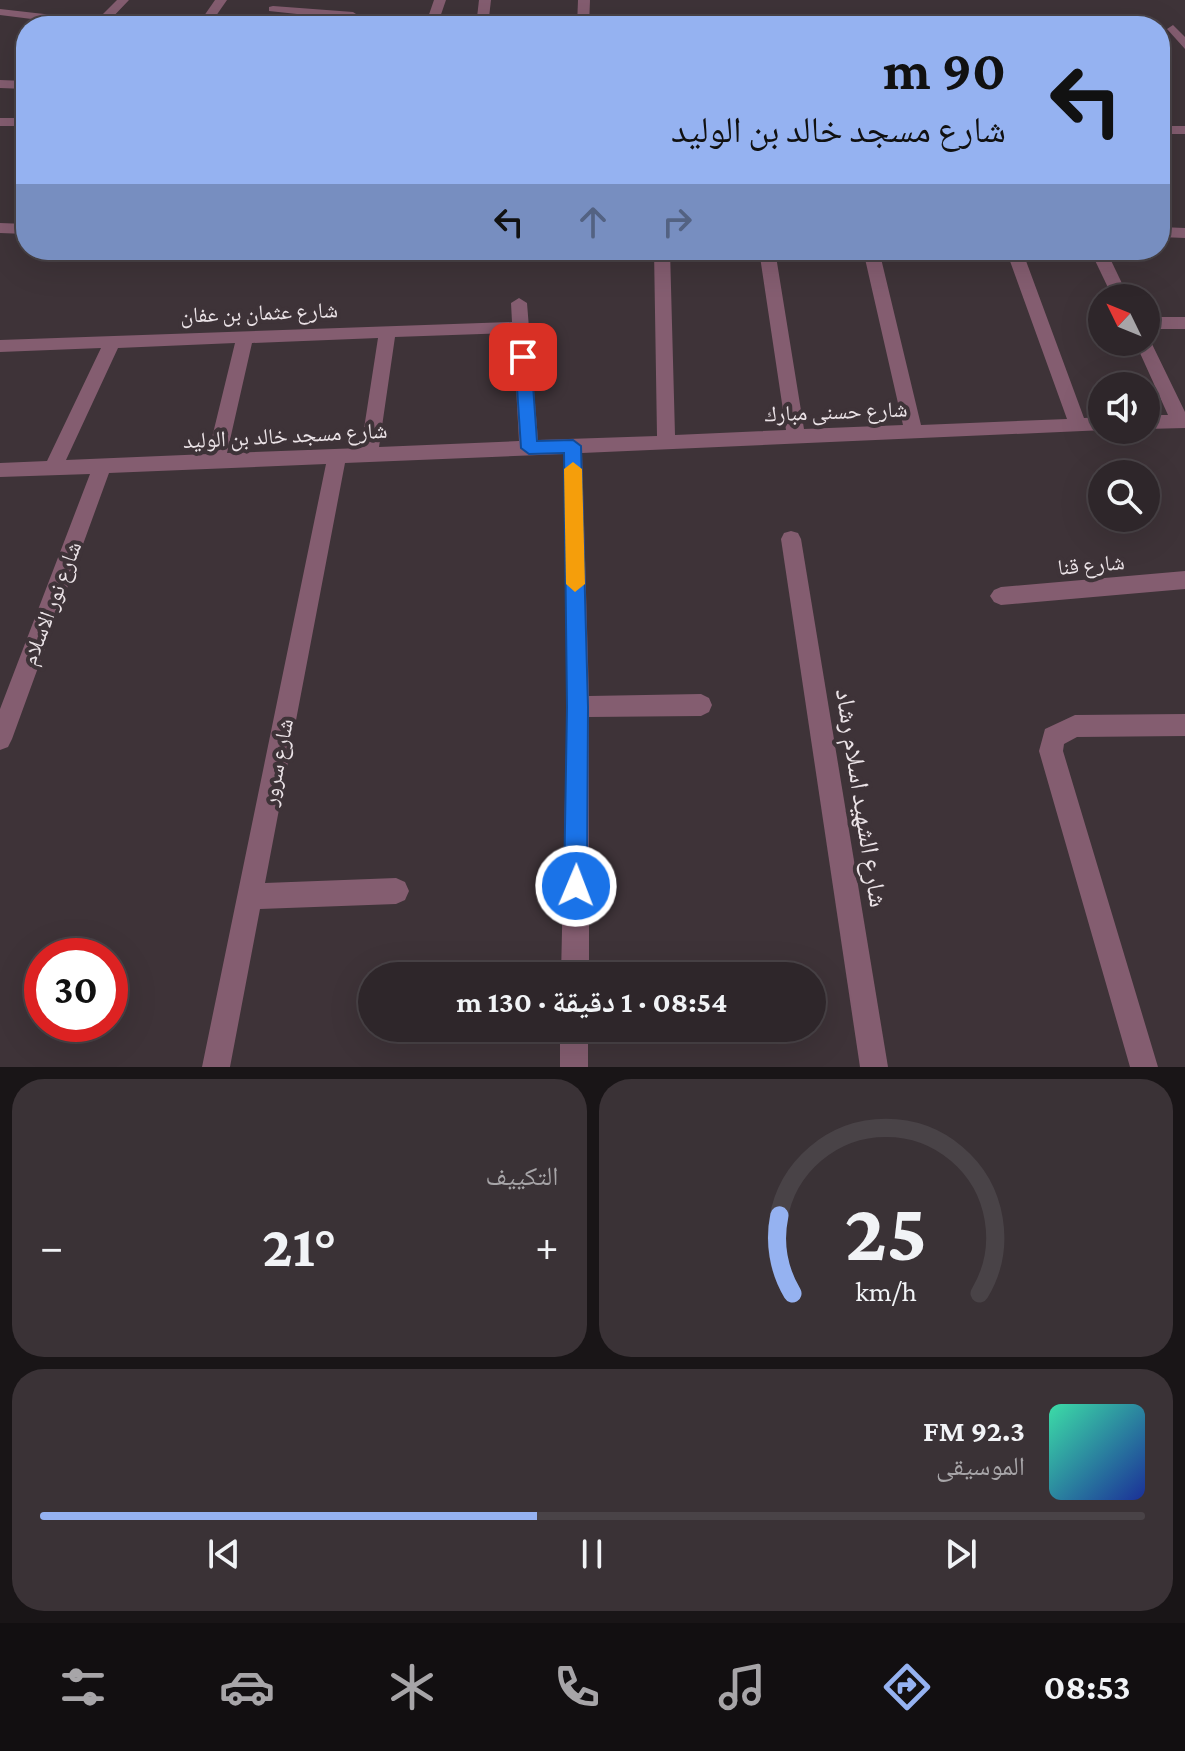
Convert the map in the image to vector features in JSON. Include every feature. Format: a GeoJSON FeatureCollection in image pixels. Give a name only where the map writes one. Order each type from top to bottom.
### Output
{"type":"FeatureCollection","features":[{"type":"Feature","properties":{"kind":"street"},"geometry":{"type":"LineString","coordinates":[[108,16],[123,0]]}},
{"type":"Feature","properties":{"kind":"street"},"geometry":{"type":"LineString","coordinates":[[273,9],[318,16]]}},
{"type":"Feature","properties":{"kind":"street"},"geometry":{"type":"LineString","coordinates":[[0,12],[27,16]]}},
{"type":"Feature","properties":{"kind":"street"},"geometry":{"type":"LineString","coordinates":[[1173,29],[1185,45]]}},
{"type":"Feature","properties":{"kind":"street"},"geometry":{"type":"LineString","coordinates":[[662,260],[666,442]]}},
{"type":"Feature","properties":{"kind":"street"},"geometry":{"type":"LineString","coordinates":[[769,260],[796,436]]}},
{"type":"Feature","properties":{"kind":"street"},"geometry":{"type":"LineString","coordinates":[[873,260],[914,432]]}},
{"type":"Feature","properties":{"kind":"street"},"geometry":{"type":"LineString","coordinates":[[1018,260],[1078,425]]}},
{"type":"Feature","properties":{"kind":"street"},"geometry":{"type":"LineString","coordinates":[[1103,260],[1114,284]]}},
{"type":"Feature","properties":{"kind":"street"},"geometry":{"type":"LineString","coordinates":[[519,303],[529,448]]}},
{"type":"Feature","properties":{"kind":"street"},"geometry":{"type":"LineString","coordinates":[[1160,323],[1185,323]]}},
{"type":"Feature","properties":{"kind":"street","name":"شارع عثمان بن عفان"},"geometry":{"type":"LineString","coordinates":[[0,346],[521,327]]}},
{"type":"Feature","properties":{"kind":"street"},"geometry":{"type":"LineString","coordinates":[[369,455],[387,332]]}},
{"type":"Feature","properties":{"kind":"street"},"geometry":{"type":"LineString","coordinates":[[216,462],[245,337]]}},
{"type":"Feature","properties":{"kind":"street"},"geometry":{"type":"LineString","coordinates":[[53,468],[113,341]]}},
{"type":"Feature","properties":{"kind":"street"},"geometry":{"type":"LineString","coordinates":[[1150,356],[1183,421],[1160,422]]}},
{"type":"Feature","properties":{"kind":"street","name":"شارع حسنى مبارك"},"geometry":{"type":"LineString","coordinates":[[573,446],[1088,425]]}},
{"type":"Feature","properties":{"kind":"street"},"geometry":{"type":"LineString","coordinates":[[573,446],[578,707],[575,962]]}},
{"type":"Feature","properties":{"kind":"street","name":"شارع مسجد خالد بن الوليد"},"geometry":{"type":"LineString","coordinates":[[0,470],[573,446]]}},
{"type":"Feature","properties":{"kind":"street","name":"شارع سرور"},"geometry":{"type":"LineString","coordinates":[[216,1067],[337,456]]}},
{"type":"Feature","properties":{"kind":"street","name":"شارع نور الاسلام"},"geometry":{"type":"LineString","coordinates":[[0,739],[102,467]]}},
{"type":"Feature","properties":{"kind":"street","name":"شارع الشهيد اسلام رشاد"},"geometry":{"type":"LineString","coordinates":[[791,539],[874,1067]]}},
{"type":"Feature","properties":{"kind":"street","name":"شارع قنا"},"geometry":{"type":"LineString","coordinates":[[1001,596],[1185,580]]}},
{"type":"Feature","properties":{"kind":"street"},"geometry":{"type":"LineString","coordinates":[[578,707],[701,705]]}},
{"type":"Feature","properties":{"kind":"street"},"geometry":{"type":"LineString","coordinates":[[1144,1067],[1051,751],[1053,737],[1075,726],[1185,725]]}},
{"type":"Feature","properties":{"kind":"street"},"geometry":{"type":"LineString","coordinates":[[250,896],[396,891]]}},
{"type":"Feature","properties":{"kind":"street"},"geometry":{"type":"LineString","coordinates":[[574,1042],[574,1067]]}},
{"type":"Feature","properties":{"kind":"slow traffic"},"geometry":{"type":"LineString","coordinates":[[573,469],[575,584]]}},
{"type":"Feature","properties":{"kind":"route"},"geometry":{"type":"LineString","coordinates":[[523,357],[529,448],[573,446],[578,707],[576,886]]}}]}
